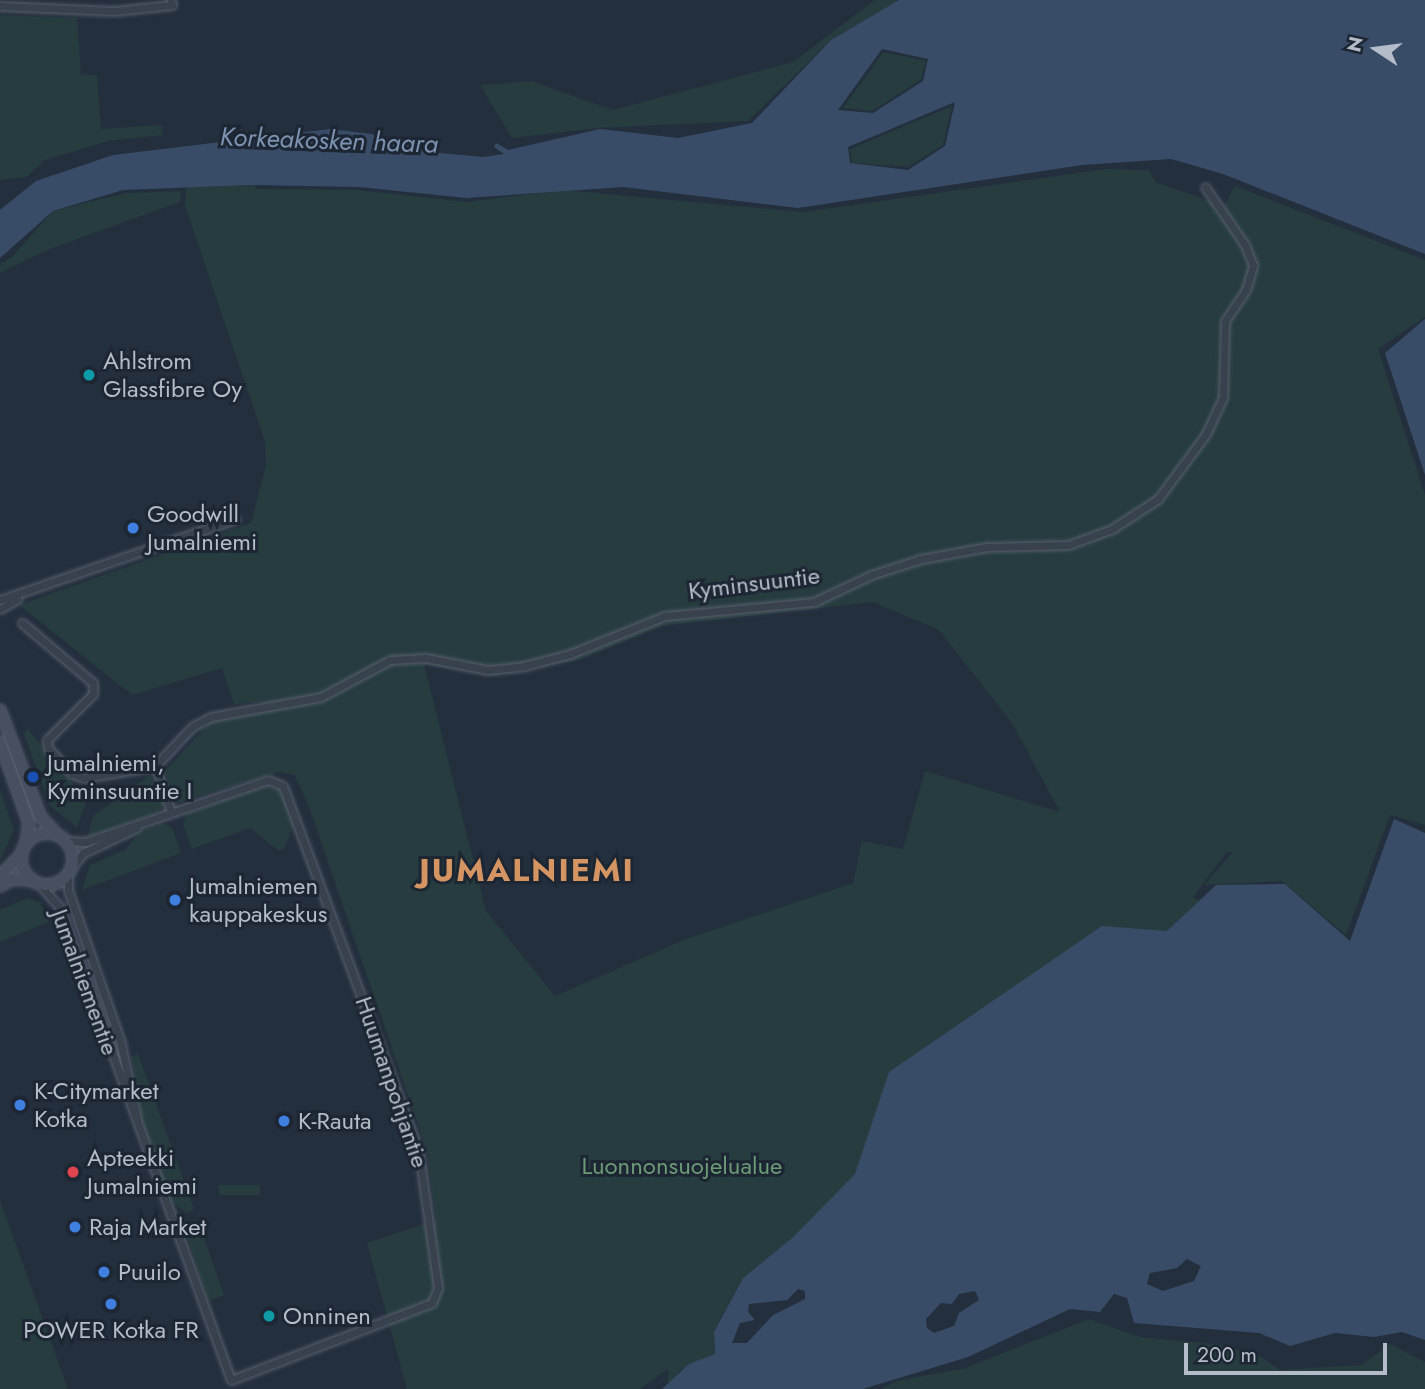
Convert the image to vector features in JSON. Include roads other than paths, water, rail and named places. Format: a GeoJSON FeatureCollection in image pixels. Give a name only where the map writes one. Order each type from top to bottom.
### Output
{"type":"FeatureCollection","features":[{"type":"Feature","properties":{"kind":"street"},"geometry":{"type":"LineString","coordinates":[[0,6],[114,11],[172,2]]}},
{"type":"Feature","properties":{"kind":"street","name":"Kyminsuuntie"},"geometry":{"type":"LineString","coordinates":[[155,766],[192,727],[211,716],[321,697],[390,660],[426,658],[488,670],[524,666],[570,654],[665,616],[814,602],[908,562],[987,547],[1068,545],[1134,518],[1158,499],[1212,422],[1223,398],[1226,321],[1246,290],[1253,265],[1205,187]]}},
{"type":"Feature","properties":{"kind":"street"},"geometry":{"type":"LineString","coordinates":[[0,600],[20,596],[235,519]]}},
{"type":"Feature","properties":{"kind":"street"},"geometry":{"type":"LineString","coordinates":[[0,609],[20,596]]}},
{"type":"Feature","properties":{"kind":"street"},"geometry":{"type":"LineString","coordinates":[[0,876],[38,835],[86,842],[171,812],[155,766],[112,775],[72,774],[48,748],[47,740],[95,688],[88,676],[22,623]]}},
{"type":"Feature","properties":{"kind":"street"},"geometry":{"type":"LineString","coordinates":[[0,710],[40,816],[62,838],[70,871]]}},
{"type":"Feature","properties":{"kind":"street"},"geometry":{"type":"LineString","coordinates":[[0,742],[29,823],[23,850],[24,871],[35,882]]}},
{"type":"Feature","properties":{"kind":"street","name":"Huumanpohjantie"},"geometry":{"type":"LineString","coordinates":[[171,812],[268,780],[281,784],[290,798],[419,1152],[438,1287],[432,1303],[421,1309],[230,1380]]}},
{"type":"Feature","properties":{"kind":"street"},"geometry":{"type":"LineString","coordinates":[[0,886],[12,879],[54,885],[70,871],[83,853],[145,821]]}},
{"type":"Feature","properties":{"kind":"street","name":"Jumalniementie"},"geometry":{"type":"LineString","coordinates":[[70,871],[68,890],[120,1040],[138,1123]]}},
{"type":"Feature","properties":{"kind":"street","name":"Jumalniementie"},"geometry":{"type":"LineString","coordinates":[[35,882],[59,906],[230,1380]]}},
{"type":"Feature","properties":{"kind":"water","name":"Korkeakosken haara"},"geometry":{"type":"Polygon","coordinates":[[[899,0],[1425,0],[1425,254],[1223,174],[1171,159],[1082,165],[798,208],[623,187],[466,198],[359,187],[249,185],[123,190],[53,211],[0,258],[0,210],[36,181],[113,155],[330,129],[372,134],[429,152],[483,157],[504,154],[494,147],[496,143],[508,150],[600,129],[678,138],[752,123],[831,40],[899,0]],[[882,49],[838,110],[873,113],[923,81],[928,59],[882,49]],[[955,102],[848,147],[850,163],[908,170],[945,146],[955,102]]]}},
{"type":"Feature","properties":{"kind":"water"},"geometry":{"type":"Polygon","coordinates":[[[1425,319],[1425,475],[1385,353],[1425,319]]]}},
{"type":"Feature","properties":{"kind":"water"},"geometry":{"type":"Polygon","coordinates":[[[1394,819],[1425,833],[1425,1340],[1402,1332],[1374,1337],[1335,1333],[1290,1346],[1259,1333],[1134,1323],[1127,1298],[1114,1294],[1100,1312],[1070,1309],[968,1357],[863,1389],[662,1389],[689,1364],[715,1354],[714,1332],[743,1278],[792,1238],[855,1174],[889,1072],[1102,926],[1167,931],[1216,885],[1285,884],[1350,941],[1394,819]],[[1187,1259],[1177,1268],[1150,1273],[1147,1284],[1163,1291],[1194,1281],[1201,1266],[1187,1259]],[[798,1289],[787,1300],[749,1304],[748,1312],[755,1320],[740,1323],[732,1343],[747,1343],[773,1315],[805,1299],[805,1291],[798,1289]],[[975,1291],[959,1294],[952,1304],[941,1303],[926,1319],[927,1328],[934,1333],[954,1326],[959,1313],[979,1300],[975,1291]]]}},
{"type":"Feature","properties":{"kind":"place","name":"Ahlstrom Glassfibre Oy"},"geometry":{"type":"Point","coordinates":[89,375]}},
{"type":"Feature","properties":{"kind":"place","name":"Goodwill Jumalniemi"},"geometry":{"type":"Point","coordinates":[133,528]}},
{"type":"Feature","properties":{"kind":"place","name":"Jumalniemi, Kyminsuuntie I"},"geometry":{"type":"Point","coordinates":[33,777]}},
{"type":"Feature","properties":{"kind":"place","name":"Jumalniemen kauppakeskus"},"geometry":{"type":"Point","coordinates":[175,900]}},
{"type":"Feature","properties":{"kind":"place","name":"K-Citymarket Kotka"},"geometry":{"type":"Point","coordinates":[20,1105]}},
{"type":"Feature","properties":{"kind":"place","name":"K-Rauta"},"geometry":{"type":"Point","coordinates":[284,1121]}},
{"type":"Feature","properties":{"kind":"place","name":"Apteekki Jumalniemi"},"geometry":{"type":"Point","coordinates":[73,1172]}},
{"type":"Feature","properties":{"kind":"place","name":"Raja Market"},"geometry":{"type":"Point","coordinates":[75,1227]}},
{"type":"Feature","properties":{"kind":"place","name":"Puuilo"},"geometry":{"type":"Point","coordinates":[104,1272]}},
{"type":"Feature","properties":{"kind":"place","name":"POWER Kotka FR"},"geometry":{"type":"Point","coordinates":[111,1304]}},
{"type":"Feature","properties":{"kind":"place","name":"Onninen"},"geometry":{"type":"Point","coordinates":[269,1316]}},
{"type":"Feature","properties":{"kind":"district","name":"JUMALNIEMI"},"geometry":{"type":"Point","coordinates":[527,870]}},
{"type":"Feature","properties":{"kind":"park label","name":"Luonnonsuojelualue"},"geometry":{"type":"Point","coordinates":[682,1166]}}]}
